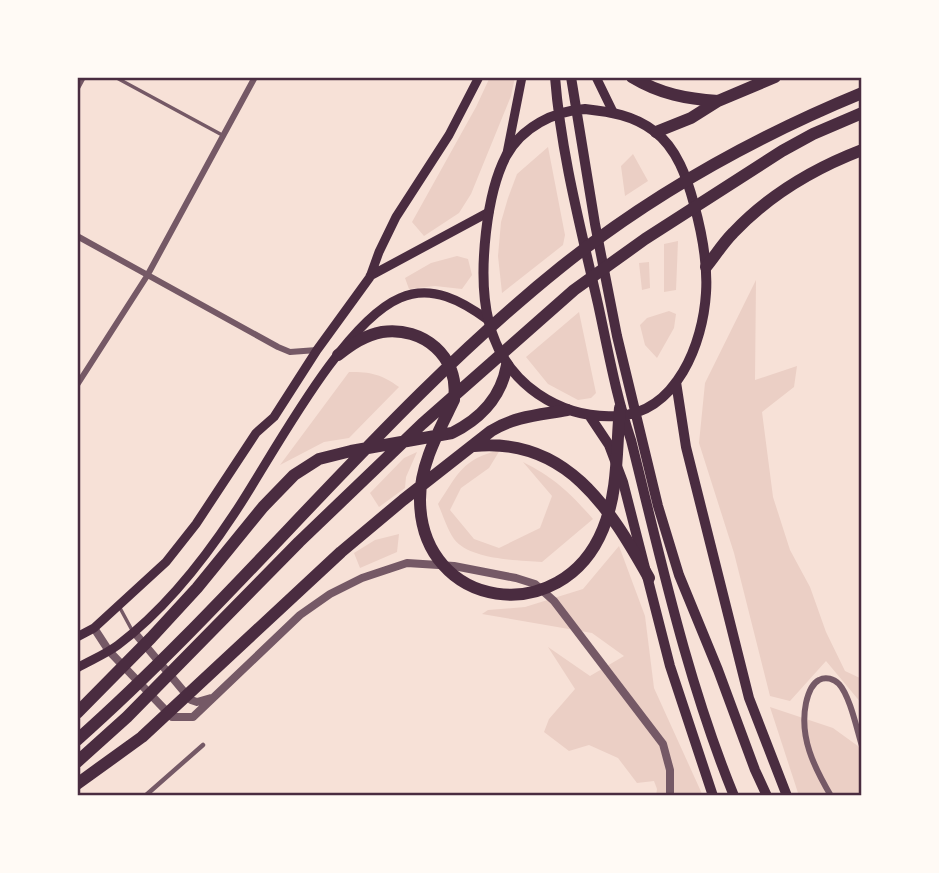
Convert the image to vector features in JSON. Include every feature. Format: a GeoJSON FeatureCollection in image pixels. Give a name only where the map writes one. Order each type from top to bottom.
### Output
{"type":"FeatureCollection","features":[{"type":"Feature","properties":{"kind":"highway"},"geometry":{"type":"LineString","coordinates":[[632,77],[673,96],[718,101]]}},
{"type":"Feature","properties":{"kind":"highway"},"geometry":{"type":"LineString","coordinates":[[656,132],[691,118],[718,101],[775,77]]}},
{"type":"Feature","properties":{"kind":"highway"},"geometry":{"type":"LineString","coordinates":[[77,740],[178,643],[400,413],[475,341],[537,287],[632,215],[720,161],[862,93]]}},
{"type":"Feature","properties":{"kind":"highway"},"geometry":{"type":"LineString","coordinates":[[77,762],[127,717],[299,542],[458,393],[574,290],[645,239],[793,145],[862,113]]}},
{"type":"Feature","properties":{"kind":"highway"},"geometry":{"type":"LineString","coordinates":[[706,267],[732,233],[771,200],[795,183],[862,149]]}},
{"type":"Feature","properties":{"kind":"highway"},"geometry":{"type":"LineString","coordinates":[[338,355],[364,338],[381,332],[408,333],[433,344],[451,368],[455,390],[453,405],[448,415],[439,428],[426,438]]}},
{"type":"Feature","properties":{"kind":"highway"},"geometry":{"type":"LineString","coordinates":[[77,713],[197,588],[279,488],[307,465],[351,451],[452,433],[466,426],[489,405],[503,385],[507,365]]}},
{"type":"Feature","properties":{"kind":"highway"},"geometry":{"type":"LineString","coordinates":[[458,393],[435,438],[425,467],[420,499],[423,522],[430,544],[446,566],[477,589],[503,595],[528,594],[554,585],[574,572],[590,553],[603,529],[615,487],[620,408]]}},
{"type":"Feature","properties":{"kind":"highway"},"geometry":{"type":"LineString","coordinates":[[77,784],[142,737],[341,552],[473,446],[506,422],[567,410]]}},
{"type":"Feature","properties":{"kind":"highway"},"geometry":{"type":"LineString","coordinates":[[473,446],[502,445],[522,448],[537,452],[565,468],[589,489],[612,515],[649,578]]}},
{"type":"Feature","properties":{"kind":"main road"},"geometry":{"type":"LineString","coordinates":[[77,637],[94,628],[166,562],[196,524],[256,433],[274,417],[317,350],[370,276],[396,218],[449,135],[479,77]]}},
{"type":"Feature","properties":{"kind":"main road"},"geometry":{"type":"LineString","coordinates":[[507,154],[532,127],[567,110],[624,114],[656,132],[674,152],[688,184],[700,225],[706,267],[706,293],[702,323],[692,357],[667,394],[644,409],[622,416],[590,415],[567,410],[528,387],[507,365],[488,320],[483,268],[489,212],[497,178],[507,154],[522,77]]}},
{"type":"Feature","properties":{"kind":"main road"},"geometry":{"type":"LineString","coordinates":[[555,77],[557,105],[579,229],[620,408],[641,457],[679,575],[718,670],[754,770],[767,796]]}},
{"type":"Feature","properties":{"kind":"main road"},"geometry":{"type":"LineString","coordinates":[[571,77],[617,336],[687,662],[706,723],[734,796]]}},
{"type":"Feature","properties":{"kind":"main road"},"geometry":{"type":"LineString","coordinates":[[596,77],[613,112]]}},
{"type":"Feature","properties":{"kind":"main road"},"geometry":{"type":"LineString","coordinates":[[370,276],[489,212]]}},
{"type":"Feature","properties":{"kind":"main road"},"geometry":{"type":"LineString","coordinates":[[77,668],[109,651],[134,632],[173,592],[212,546],[321,377],[363,326],[387,305],[402,297],[435,293],[469,306],[488,320]]}},
{"type":"Feature","properties":{"kind":"main road"},"geometry":{"type":"LineString","coordinates":[[677,382],[685,447],[749,698],[787,796]]}},
{"type":"Feature","properties":{"kind":"main road"},"geometry":{"type":"LineString","coordinates":[[590,415],[609,445],[623,482],[670,666],[713,796]]}},
{"type":"Feature","properties":{"kind":"street"},"geometry":{"type":"LineString","coordinates":[[77,88],[83,77]]}},
{"type":"Feature","properties":{"kind":"street"},"geometry":{"type":"LineString","coordinates":[[77,385],[147,276],[255,77]]}},
{"type":"Feature","properties":{"kind":"street"},"geometry":{"type":"LineString","coordinates":[[77,236],[278,347],[290,352],[317,350]]}},
{"type":"Feature","properties":{"kind":"street"},"geometry":{"type":"LineString","coordinates":[[94,628],[109,651],[172,717],[193,717],[300,615],[330,594],[362,578],[407,563],[454,566],[535,584],[554,601],[663,744],[670,770],[670,796]]}},
{"type":"Feature","properties":{"kind":"street"},"geometry":{"type":"LineString","coordinates":[[134,632],[191,699],[205,700],[216,695]]}},
{"type":"Feature","properties":{"kind":"street"},"geometry":{"type":"LineString","coordinates":[[831,796],[816,769],[807,745],[805,729],[807,697],[819,680],[834,680],[842,688],[862,746]]}},
{"type":"Feature","properties":{"kind":"street"},"geometry":{"type":"LineString","coordinates":[[145,796],[203,745]]}},
{"type":"Feature","properties":{"kind":"lane"},"geometry":{"type":"LineString","coordinates":[[116,78],[224,136]]}},
{"type":"Feature","properties":{"kind":"lane"},"geometry":{"type":"LineString","coordinates":[[119,606],[134,632]]}},
{"type":"Feature","properties":{"kind":"lane"},"geometry":{"type":"LineString","coordinates":[[191,699],[193,717]]}},
{"type":"Feature","properties":{"kind":"shaded area"},"geometry":{"type":"Polygon","coordinates":[[[490,77],[515,77],[511,96],[471,194],[459,213],[424,236],[412,222],[490,77]]]}},
{"type":"Feature","properties":{"kind":"shaded area"},"geometry":{"type":"Polygon","coordinates":[[[548,147],[565,235],[563,245],[502,293],[498,256],[501,222],[508,198],[517,174],[548,147]]]}},
{"type":"Feature","properties":{"kind":"shaded area"},"geometry":{"type":"Polygon","coordinates":[[[633,154],[648,181],[625,196],[621,166],[633,154]]]}},
{"type":"Feature","properties":{"kind":"shaded area"},"geometry":{"type":"Polygon","coordinates":[[[678,241],[676,290],[664,292],[664,244],[678,241]]]}},
{"type":"Feature","properties":{"kind":"shaded area"},"geometry":{"type":"Polygon","coordinates":[[[457,256],[468,259],[472,275],[462,289],[435,286],[409,289],[405,278],[431,263],[457,256]]]}},
{"type":"Feature","properties":{"kind":"shaded area"},"geometry":{"type":"Polygon","coordinates":[[[649,262],[650,288],[642,290],[639,263],[649,262]]]}},
{"type":"Feature","properties":{"kind":"shaded area"},"geometry":{"type":"Polygon","coordinates":[[[756,280],[755,380],[797,366],[794,387],[762,412],[773,497],[790,550],[810,587],[826,632],[845,671],[862,679],[862,704],[826,661],[790,701],[770,696],[734,553],[699,443],[705,383],[756,280]]]}},
{"type":"Feature","properties":{"kind":"shaded area"},"geometry":{"type":"Polygon","coordinates":[[[669,311],[676,314],[674,328],[657,358],[645,345],[640,325],[647,318],[669,311]]]}},
{"type":"Feature","properties":{"kind":"shaded area"},"geometry":{"type":"Polygon","coordinates":[[[579,312],[596,393],[591,398],[578,400],[548,384],[526,357],[579,312]]]}},
{"type":"Feature","properties":{"kind":"shaded area"},"geometry":{"type":"Polygon","coordinates":[[[349,372],[376,375],[399,387],[349,438],[324,442],[280,465],[349,372]]]}},
{"type":"Feature","properties":{"kind":"shaded area"},"geometry":{"type":"Polygon","coordinates":[[[500,450],[489,468],[461,488],[450,510],[474,539],[499,548],[540,528],[552,496],[523,462],[534,468],[561,487],[593,519],[542,562],[495,558],[461,546],[454,539],[438,504],[462,469],[477,458],[500,450]]]}},
{"type":"Feature","properties":{"kind":"shaded area"},"geometry":{"type":"Polygon","coordinates":[[[417,452],[406,477],[405,488],[379,507],[370,493],[404,458],[417,452]]]}},
{"type":"Feature","properties":{"kind":"shaded area"},"geometry":{"type":"Polygon","coordinates":[[[399,534],[397,552],[360,568],[354,553],[375,540],[399,534]]]}},
{"type":"Feature","properties":{"kind":"shaded area"},"geometry":{"type":"Polygon","coordinates":[[[619,546],[645,616],[654,688],[703,796],[656,796],[654,781],[637,783],[618,758],[589,745],[569,751],[544,732],[549,719],[575,689],[548,647],[590,676],[624,656],[592,633],[482,614],[488,610],[525,607],[583,589],[619,546]]]}},
{"type":"Feature","properties":{"kind":"shaded area"},"geometry":{"type":"Polygon","coordinates":[[[770,707],[833,728],[862,749],[862,796],[799,796],[770,707]]]}}]}
